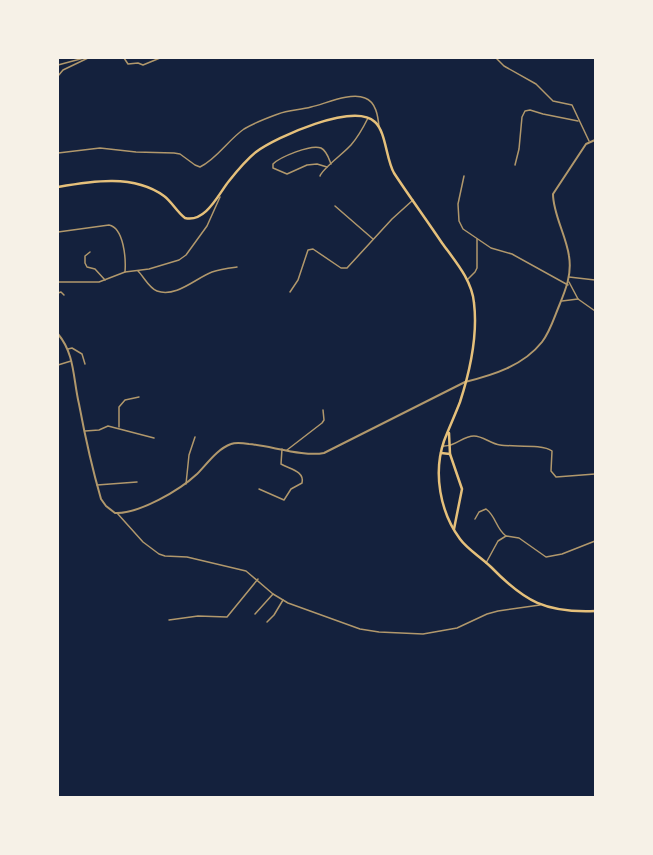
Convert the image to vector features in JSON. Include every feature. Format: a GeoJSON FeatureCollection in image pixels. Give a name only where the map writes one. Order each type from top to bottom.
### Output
{"type":"FeatureCollection","features":[{"type":"Feature","properties":{"kind":"main road"},"geometry":{"type":"LineString","coordinates":[[58,187],[103,181],[126,182],[138,185],[164,196],[182,215],[189,219],[203,214],[221,193],[228,181],[249,159],[284,137],[332,119],[346,116],[368,118],[379,127],[391,168],[466,279],[473,294],[475,323],[474,338],[465,382],[441,453],[439,478],[443,503],[450,522],[463,543],[506,583],[540,605],[561,610],[595,611]]}},
{"type":"Feature","properties":{"kind":"main road"},"geometry":{"type":"LineString","coordinates":[[449,432],[450,454],[462,489],[454,529]]}},
{"type":"Feature","properties":{"kind":"main road"},"geometry":{"type":"LineString","coordinates":[[441,453],[450,454]]}},
{"type":"Feature","properties":{"kind":"street"},"geometry":{"type":"LineString","coordinates":[[58,65],[84,58]]}},
{"type":"Feature","properties":{"kind":"street"},"geometry":{"type":"LineString","coordinates":[[58,76],[63,70],[88,58]]}},
{"type":"Feature","properties":{"kind":"street"},"geometry":{"type":"LineString","coordinates":[[124,58],[128,64],[138,63],[143,65],[160,58]]}},
{"type":"Feature","properties":{"kind":"street"},"geometry":{"type":"LineString","coordinates":[[496,58],[504,66],[536,84],[553,101],[572,105],[578,121],[589,141]]}},
{"type":"Feature","properties":{"kind":"street"},"geometry":{"type":"LineString","coordinates":[[58,153],[100,148],[136,152],[174,153],[180,154],[200,167],[214,157],[238,134],[260,122],[279,113],[311,107],[345,98],[364,98],[369,101],[377,114],[379,127]]}},
{"type":"Feature","properties":{"kind":"street"},"geometry":{"type":"LineString","coordinates":[[515,165],[519,149],[522,117],[526,111],[530,110],[578,121]]}},
{"type":"Feature","properties":{"kind":"street"},"geometry":{"type":"LineString","coordinates":[[320,176],[326,167],[350,146],[360,133],[368,118]]}},
{"type":"Feature","properties":{"kind":"street"},"geometry":{"type":"LineString","coordinates":[[117,513],[131,511],[177,491],[221,449],[232,443],[313,454],[324,453],[465,382],[485,377],[514,366],[530,354],[544,339],[561,301],[569,277],[568,250],[553,194],[589,141],[595,140]]}},
{"type":"Feature","properties":{"kind":"street"},"geometry":{"type":"LineString","coordinates":[[326,167],[317,164],[307,165],[287,174],[273,168],[273,164],[279,159],[299,151],[315,147],[322,148],[326,152],[331,164]]}},
{"type":"Feature","properties":{"kind":"street"},"geometry":{"type":"LineString","coordinates":[[464,176],[458,204],[459,221],[463,229],[491,248],[512,254],[568,283],[578,299],[595,311]]}},
{"type":"Feature","properties":{"kind":"street"},"geometry":{"type":"LineString","coordinates":[[58,282],[93,283],[125,272],[174,262],[186,254],[207,226],[216,208],[221,193]]}},
{"type":"Feature","properties":{"kind":"street"},"geometry":{"type":"LineString","coordinates":[[290,292],[298,280],[304,258],[308,250],[313,249],[345,269],[392,219],[413,200]]}},
{"type":"Feature","properties":{"kind":"street"},"geometry":{"type":"LineString","coordinates":[[335,206],[373,239]]}},
{"type":"Feature","properties":{"kind":"street"},"geometry":{"type":"LineString","coordinates":[[58,232],[110,225],[115,227],[119,231],[121,238],[125,272]]}},
{"type":"Feature","properties":{"kind":"street"},"geometry":{"type":"LineString","coordinates":[[466,279],[475,272],[477,268],[477,238]]}},
{"type":"Feature","properties":{"kind":"street"},"geometry":{"type":"LineString","coordinates":[[90,252],[86,253],[85,256],[85,263],[87,267],[96,269],[105,280]]}},
{"type":"Feature","properties":{"kind":"street"},"geometry":{"type":"LineString","coordinates":[[138,270],[152,288],[167,293],[184,287],[210,273],[237,267]]}},
{"type":"Feature","properties":{"kind":"street"},"geometry":{"type":"LineString","coordinates":[[569,277],[595,280]]}},
{"type":"Feature","properties":{"kind":"street"},"geometry":{"type":"LineString","coordinates":[[58,293],[61,292],[64,295]]}},
{"type":"Feature","properties":{"kind":"street"},"geometry":{"type":"LineString","coordinates":[[561,301],[578,299]]}},
{"type":"Feature","properties":{"kind":"street"},"geometry":{"type":"LineString","coordinates":[[58,334],[68,349],[101,499],[106,506],[117,513],[143,542],[159,554],[246,570],[258,579],[273,594],[283,600],[310,612],[360,629],[414,634],[458,628],[487,614],[540,605]]}},
{"type":"Feature","properties":{"kind":"street"},"geometry":{"type":"LineString","coordinates":[[68,349],[72,348],[82,354],[85,364]]}},
{"type":"Feature","properties":{"kind":"street"},"geometry":{"type":"LineString","coordinates":[[58,365],[71,361]]}},
{"type":"Feature","properties":{"kind":"street"},"geometry":{"type":"LineString","coordinates":[[119,428],[119,407],[125,400],[139,397]]}},
{"type":"Feature","properties":{"kind":"street"},"geometry":{"type":"LineString","coordinates":[[287,450],[322,423],[324,420],[323,410]]}},
{"type":"Feature","properties":{"kind":"street"},"geometry":{"type":"LineString","coordinates":[[85,431],[99,430],[108,426],[154,438]]}},
{"type":"Feature","properties":{"kind":"street"},"geometry":{"type":"LineString","coordinates":[[443,446],[449,446],[475,436],[500,445],[544,447],[552,451],[550,471],[556,477],[595,474]]}},
{"type":"Feature","properties":{"kind":"street"},"geometry":{"type":"LineString","coordinates":[[186,484],[189,455],[195,437]]}},
{"type":"Feature","properties":{"kind":"street"},"geometry":{"type":"LineString","coordinates":[[259,489],[284,500],[291,489],[302,484],[300,474],[281,464],[282,449]]}},
{"type":"Feature","properties":{"kind":"street"},"geometry":{"type":"LineString","coordinates":[[97,485],[137,482]]}},
{"type":"Feature","properties":{"kind":"street"},"geometry":{"type":"LineString","coordinates":[[475,519],[479,512],[486,509],[492,516],[500,531],[506,536],[519,538],[546,557],[562,554],[595,541]]}},
{"type":"Feature","properties":{"kind":"street"},"geometry":{"type":"LineString","coordinates":[[486,563],[498,541],[506,536]]}},
{"type":"Feature","properties":{"kind":"street"},"geometry":{"type":"LineString","coordinates":[[169,620],[198,616],[227,617],[258,579]]}},
{"type":"Feature","properties":{"kind":"street"},"geometry":{"type":"LineString","coordinates":[[255,614],[273,594]]}},
{"type":"Feature","properties":{"kind":"street"},"geometry":{"type":"LineString","coordinates":[[267,622],[274,615],[283,600]]}}]}
